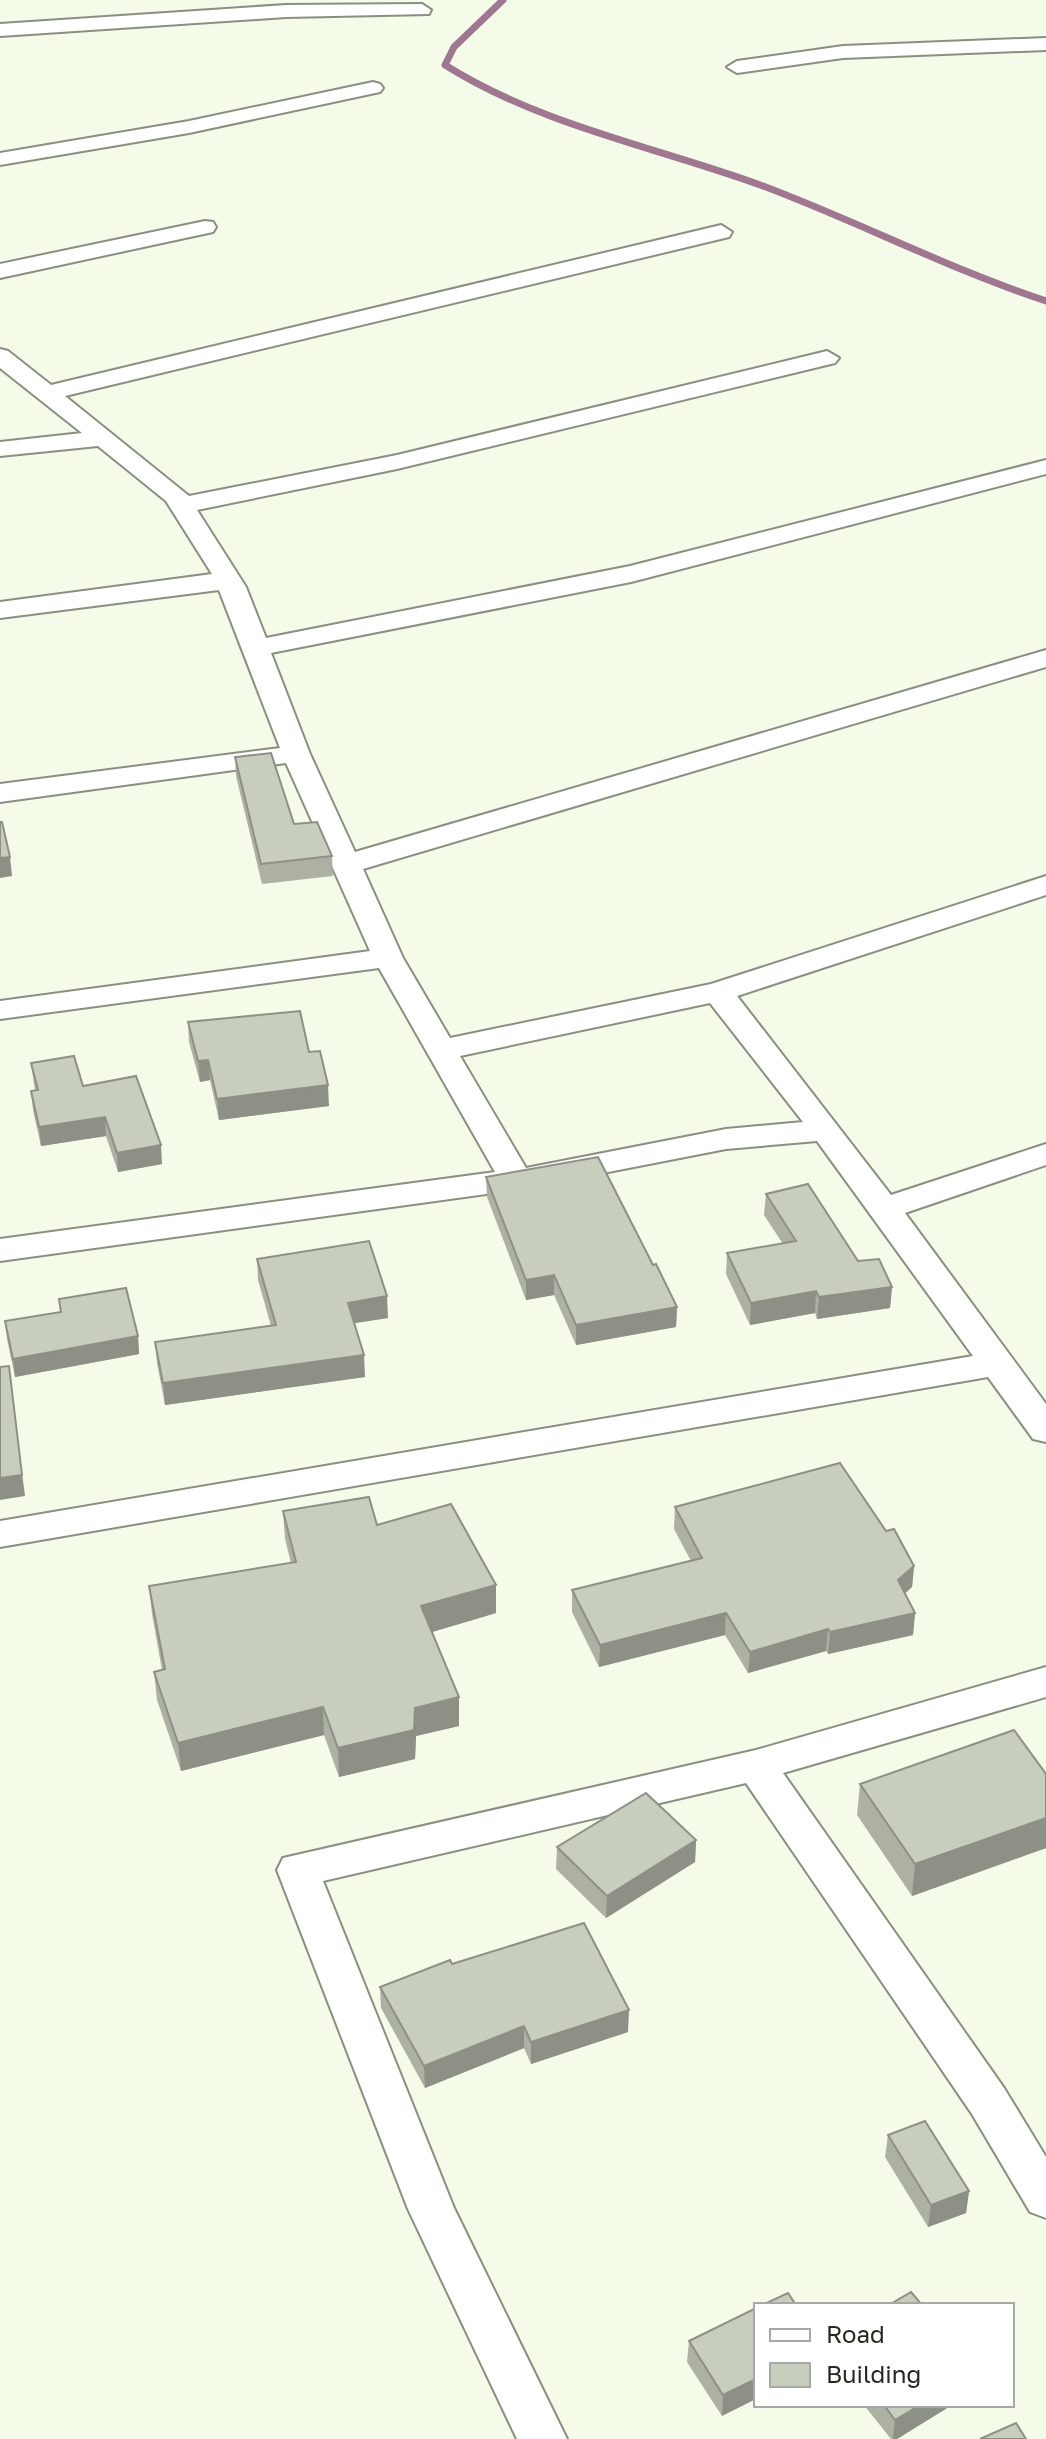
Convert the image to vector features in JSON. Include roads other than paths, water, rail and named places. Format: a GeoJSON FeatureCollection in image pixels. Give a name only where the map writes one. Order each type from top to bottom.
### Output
{"type":"FeatureCollection","features":[{"type":"Feature","properties":{"kind":"street"},"geometry":{"type":"LineString","coordinates":[[0,30],[286,11],[422,10]]}},
{"type":"Feature","properties":{"kind":"street"},"geometry":{"type":"LineString","coordinates":[[737,67],[843,52],[1046,44]]}},
{"type":"Feature","properties":{"kind":"street"},"geometry":{"type":"LineString","coordinates":[[0,159],[189,127],[373,88]]}},
{"type":"Feature","properties":{"kind":"street"},"geometry":{"type":"LineString","coordinates":[[0,271],[205,227]]}},
{"type":"Feature","properties":{"kind":"street"},"geometry":{"type":"LineString","coordinates":[[47,393],[721,232]]}},
{"type":"Feature","properties":{"kind":"street"},"geometry":{"type":"LineString","coordinates":[[0,356],[176,496],[182,505],[233,587],[296,754],[388,958],[516,1180]]}},
{"type":"Feature","properties":{"kind":"street"},"geometry":{"type":"LineString","coordinates":[[182,505],[397,462],[827,358]]}},
{"type":"Feature","properties":{"kind":"street"},"geometry":{"type":"LineString","coordinates":[[0,449],[103,438]]}},
{"type":"Feature","properties":{"kind":"street"},"geometry":{"type":"LineString","coordinates":[[256,648],[631,574],[1046,467]]}},
{"type":"Feature","properties":{"kind":"street"},"geometry":{"type":"LineString","coordinates":[[0,610],[213,582],[225,582],[233,587]]}},
{"type":"Feature","properties":{"kind":"street"},"geometry":{"type":"LineString","coordinates":[[347,864],[1046,658]]}},
{"type":"Feature","properties":{"kind":"street"},"geometry":{"type":"LineString","coordinates":[[0,793],[296,754]]}},
{"type":"Feature","properties":{"kind":"street"},"geometry":{"type":"LineString","coordinates":[[441,1050],[718,992],[1046,885]]}},
{"type":"Feature","properties":{"kind":"street"},"geometry":{"type":"LineString","coordinates":[[0,1010],[388,958]]}},
{"type":"Feature","properties":{"kind":"street"},"geometry":{"type":"LineString","coordinates":[[718,992],[826,1130],[1046,1430]]}},
{"type":"Feature","properties":{"kind":"street"},"geometry":{"type":"LineString","coordinates":[[0,1250],[516,1180],[726,1139],[826,1130]]}},
{"type":"Feature","properties":{"kind":"street"},"geometry":{"type":"LineString","coordinates":[[884,1209],[1046,1154]]}},
{"type":"Feature","properties":{"kind":"street"},"geometry":{"type":"LineString","coordinates":[[0,1534],[999,1363]]}},
{"type":"Feature","properties":{"kind":"street"},"geometry":{"type":"LineString","coordinates":[[542,2439],[431,2209],[298,1870],[756,1765],[1046,1682]]}},
{"type":"Feature","properties":{"kind":"street"},"geometry":{"type":"LineString","coordinates":[[756,1765],[988,2101],[1046,2198]]}},
{"type":"Feature","properties":{"kind":"waterway"},"geometry":{"type":"LineString","coordinates":[[503,0],[454,47],[445,65],[482,86],[560,120],[763,186],[974,275],[1046,301]]}}]}
